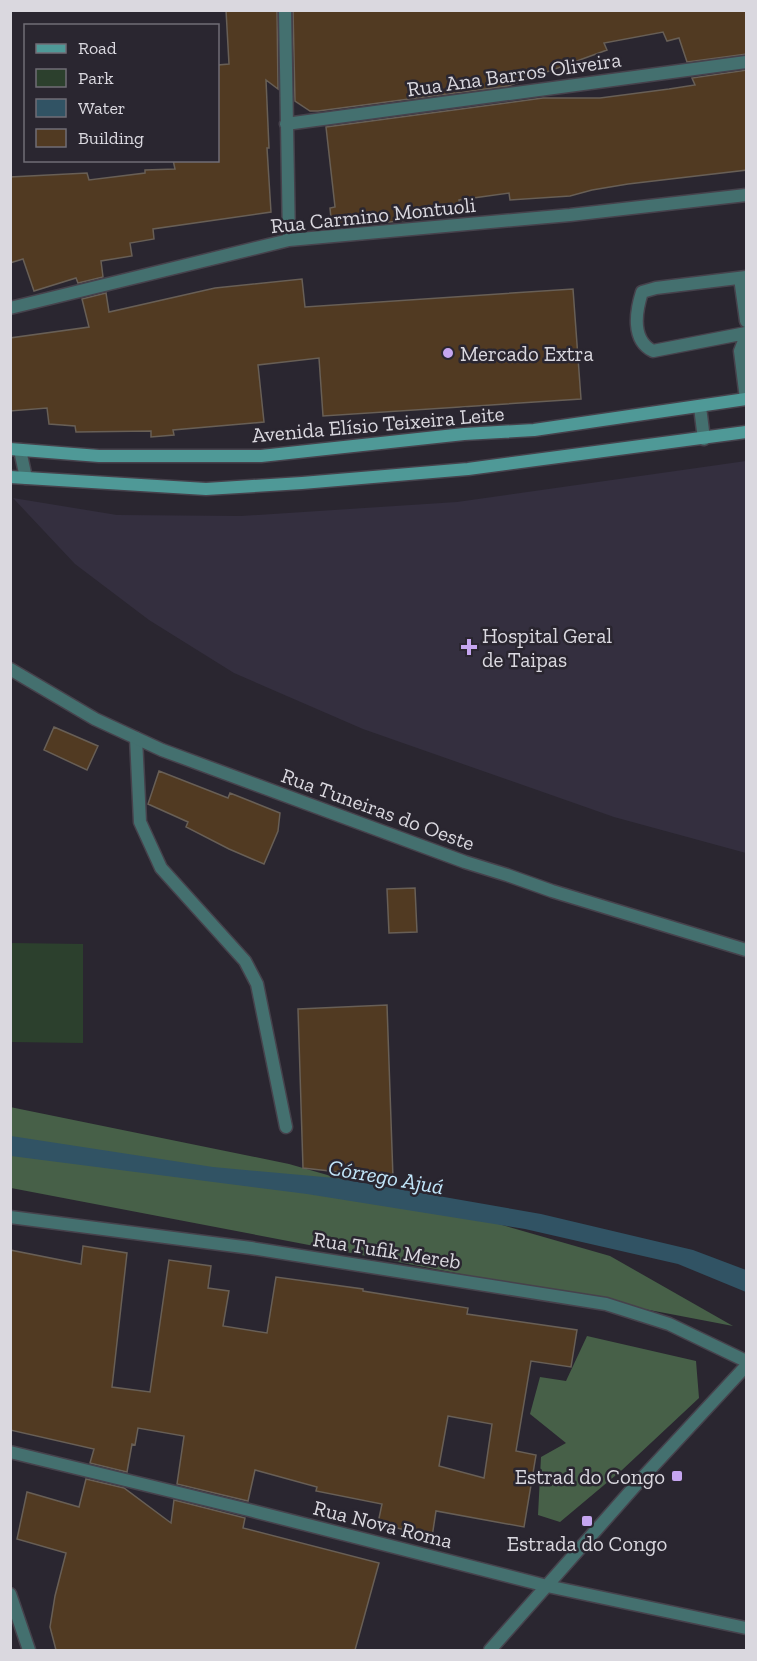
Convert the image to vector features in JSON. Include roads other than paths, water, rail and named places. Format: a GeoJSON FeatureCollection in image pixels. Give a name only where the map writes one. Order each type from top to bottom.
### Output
{"type":"FeatureCollection","features":[{"type":"Feature","properties":{"kind":"main road","name":"Avenida Elísio Teixeira Leite"},"geometry":{"type":"LineString","coordinates":[[15,450],[110,456],[261,456],[464,434],[534,430],[747,399]]}},
{"type":"Feature","properties":{"kind":"main road"},"geometry":{"type":"LineString","coordinates":[[10,477],[206,489],[468,469],[747,432]]}},
{"type":"Feature","properties":{"kind":"street"},"geometry":{"type":"LineString","coordinates":[[285,10],[289,240]]}},
{"type":"Feature","properties":{"kind":"street","name":"Rua Ana Barros Oliveira"},"geometry":{"type":"LineString","coordinates":[[286,124],[747,62]]}},
{"type":"Feature","properties":{"kind":"street","name":"Rua Carmino Montuoli"},"geometry":{"type":"LineString","coordinates":[[10,308],[289,240],[570,215],[747,195]]}},
{"type":"Feature","properties":{"kind":"street"},"geometry":{"type":"LineString","coordinates":[[747,321],[743,278],[656,288],[642,292],[637,310],[638,332],[646,347],[653,351],[747,334]]}},
{"type":"Feature","properties":{"kind":"street"},"geometry":{"type":"LineString","coordinates":[[747,334],[740,351],[747,399]]}},
{"type":"Feature","properties":{"kind":"street"},"geometry":{"type":"LineString","coordinates":[[700,406],[704,439]]}},
{"type":"Feature","properties":{"kind":"street"},"geometry":{"type":"LineString","coordinates":[[15,450],[26,478]]}},
{"type":"Feature","properties":{"kind":"street","name":"Rua Tuneiras do Oeste"},"geometry":{"type":"LineString","coordinates":[[10,669],[95,719],[136,738],[310,806],[552,891],[747,950]]}},
{"type":"Feature","properties":{"kind":"street"},"geometry":{"type":"LineString","coordinates":[[136,738],[140,822],[161,868],[245,961],[257,984],[286,1127]]}},
{"type":"Feature","properties":{"kind":"street","name":"Rua Tufik Mereb"},"geometry":{"type":"LineString","coordinates":[[10,1217],[251,1248],[606,1304],[669,1324],[747,1361]]}},
{"type":"Feature","properties":{"kind":"street"},"geometry":{"type":"LineString","coordinates":[[490,1650],[643,1477],[747,1366]]}},
{"type":"Feature","properties":{"kind":"street","name":"Rua Nova Roma"},"geometry":{"type":"LineString","coordinates":[[10,1452],[547,1586],[747,1628]]}},
{"type":"Feature","properties":{"kind":"street"},"geometry":{"type":"LineString","coordinates":[[10,1594],[29,1650]]}},
{"type":"Feature","properties":{"kind":"water"},"geometry":{"type":"Polygon","coordinates":[[[11,1136],[213,1167],[335,1178],[541,1214],[693,1250],[746,1270],[746,1292],[678,1264],[525,1229],[307,1194],[11,1156],[11,1136]]]}},
{"type":"Feature","properties":{"kind":"place","name":"Mercado Extra"},"geometry":{"type":"Point","coordinates":[448,353]}},
{"type":"Feature","properties":{"kind":"place","name":"Hospital Geral de Taipas"},"geometry":{"type":"Point","coordinates":[469,647]}},
{"type":"Feature","properties":{"kind":"place","name":"Estrad do Congo"},"geometry":{"type":"Point","coordinates":[677,1476]}},
{"type":"Feature","properties":{"kind":"place","name":"Estrada do Congo"},"geometry":{"type":"Point","coordinates":[587,1521]}},
{"type":"Feature","properties":{"kind":"water label","name":"Córrego Ajuá"},"geometry":{"type":"Point","coordinates":[386,1177]}}]}
